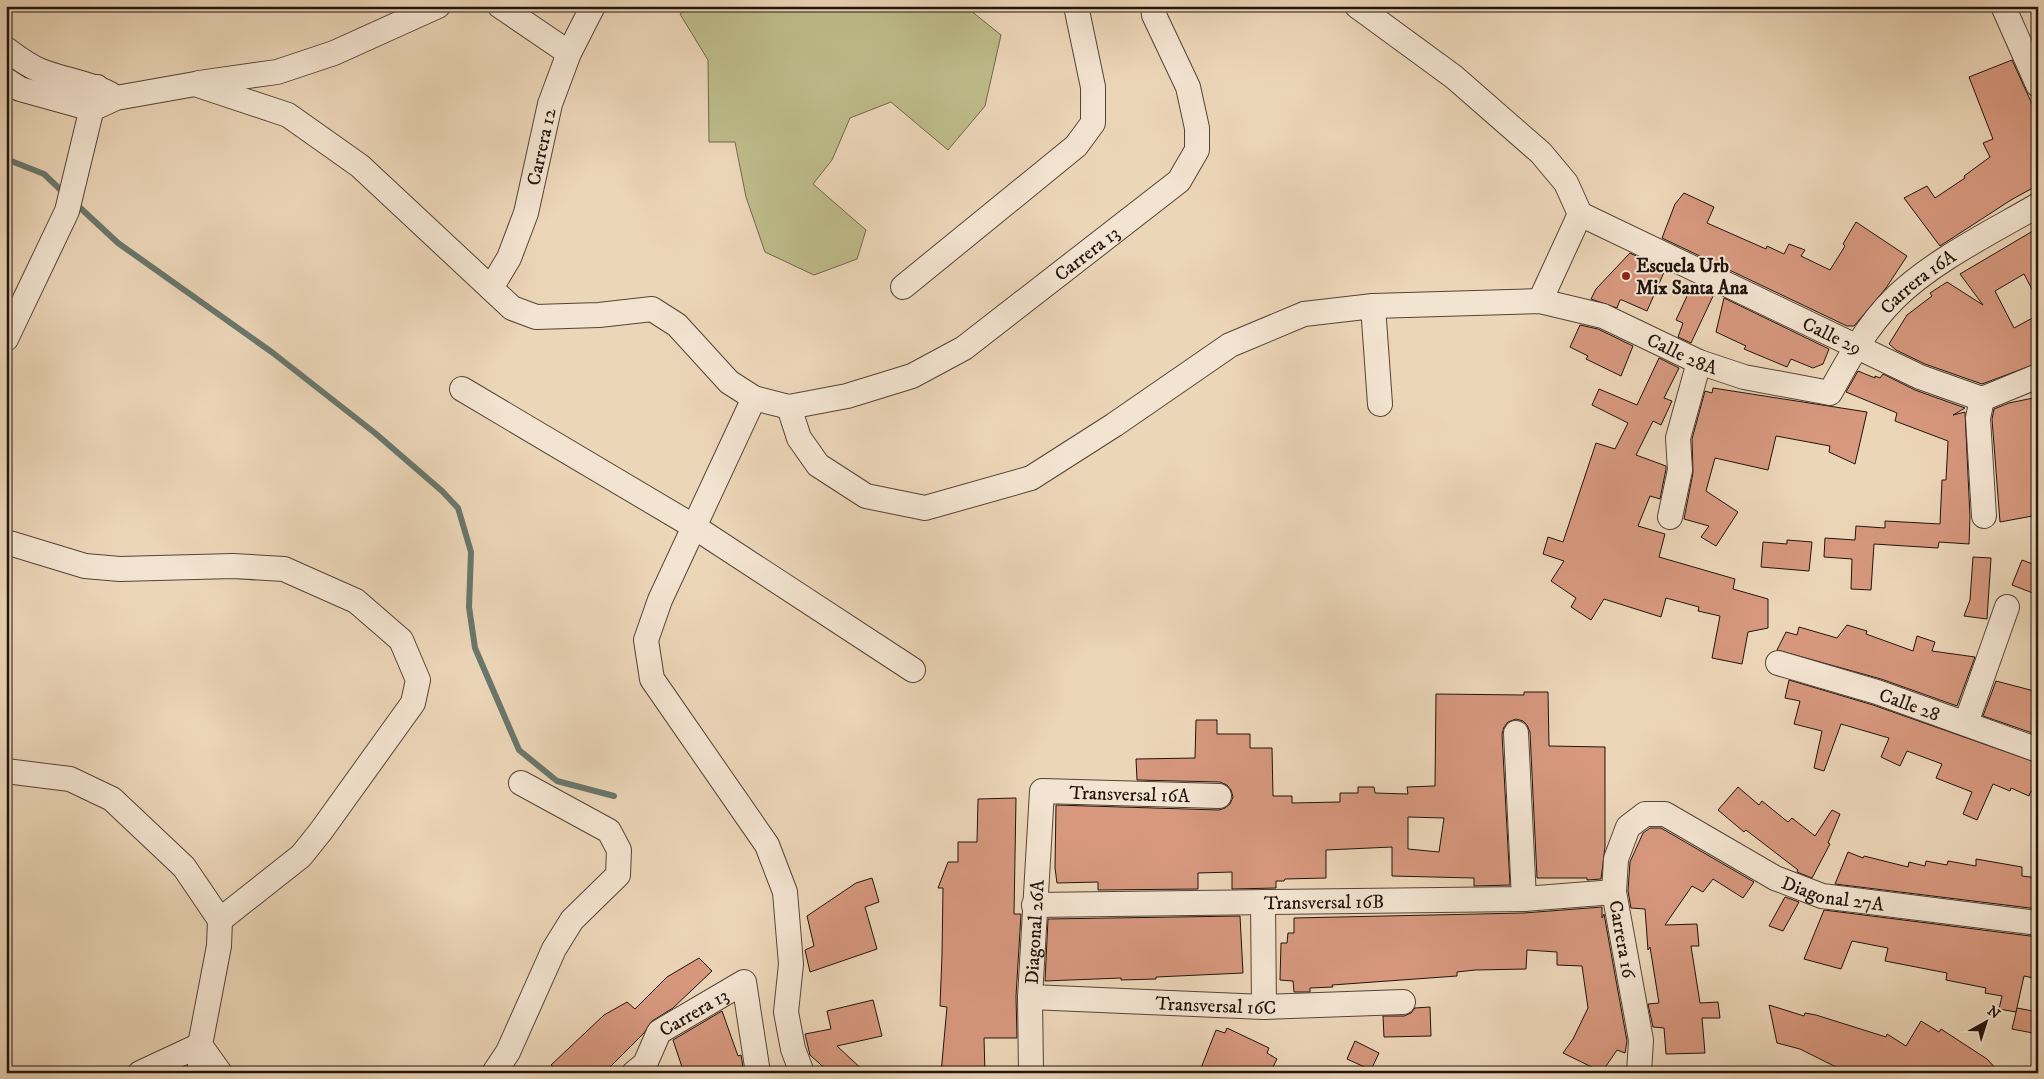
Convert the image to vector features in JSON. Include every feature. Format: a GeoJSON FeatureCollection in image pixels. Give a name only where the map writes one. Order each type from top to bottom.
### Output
{"type":"FeatureCollection","features":[{"type":"Feature","properties":{"kind":"street"},"geometry":{"type":"LineString","coordinates":[[6,80],[20,89],[101,98],[277,72],[334,53],[438,6]]}},
{"type":"Feature","properties":{"kind":"street"},"geometry":{"type":"LineString","coordinates":[[500,6],[569,52]]}},
{"type":"Feature","properties":{"kind":"street","name":"Carrera 12"},"geometry":{"type":"LineString","coordinates":[[491,288],[510,258],[526,213],[550,104],[569,52],[593,6]]}},
{"type":"Feature","properties":{"kind":"street"},"geometry":{"type":"LineString","coordinates":[[903,287],[1076,146],[1093,122],[1093,87],[1076,6]]}},
{"type":"Feature","properties":{"kind":"street","name":"Carrera 13"},"geometry":{"type":"LineString","coordinates":[[789,407],[847,396],[912,376],[964,348],[1179,180],[1197,150],[1196,128],[1188,87],[1154,15],[1153,6]]}},
{"type":"Feature","properties":{"kind":"street"},"geometry":{"type":"LineString","coordinates":[[1357,6],[1454,77],[1541,153],[1566,183],[1580,214],[1540,301]]}},
{"type":"Feature","properties":{"kind":"street"},"geometry":{"type":"LineString","coordinates":[[2003,6],[2038,84]]}},
{"type":"Feature","properties":{"kind":"street"},"geometry":{"type":"LineString","coordinates":[[6,49],[21,61],[40,71],[101,98]]}},
{"type":"Feature","properties":{"kind":"street"},"geometry":{"type":"LineString","coordinates":[[195,84],[288,115],[360,166],[512,308],[536,317],[599,315],[652,309],[677,324],[729,382],[754,398],[789,407]]}},
{"type":"Feature","properties":{"kind":"street"},"geometry":{"type":"LineString","coordinates":[[6,339],[67,211],[101,98]]}},
{"type":"Feature","properties":{"kind":"street","name":"Carrera 16A"},"geometry":{"type":"LineString","coordinates":[[1830,393],[1855,346],[1894,299],[1939,263],[2038,204]]}},
{"type":"Feature","properties":{"kind":"street","name":"Calle 29"},"geometry":{"type":"LineString","coordinates":[[1580,214],[1920,377],[1982,399]]}},
{"type":"Feature","properties":{"kind":"street","name":"Calle 28A"},"geometry":{"type":"LineString","coordinates":[[789,407],[800,438],[818,465],[866,496],[926,508],[1031,478],[1114,425],[1230,346],[1304,314],[1373,306],[1540,301],[1603,316],[1699,362],[1744,377],[1830,393]]}},
{"type":"Feature","properties":{"kind":"street"},"geometry":{"type":"LineString","coordinates":[[1373,306],[1380,404]]}},
{"type":"Feature","properties":{"kind":"street"},"geometry":{"type":"LineString","coordinates":[[1670,517],[1680,470],[1678,438],[1699,362]]}},
{"type":"Feature","properties":{"kind":"street"},"geometry":{"type":"LineString","coordinates":[[1984,516],[1978,418],[1982,399],[2038,376]]}},
{"type":"Feature","properties":{"kind":"street"},"geometry":{"type":"LineString","coordinates":[[462,388],[693,526],[913,670]]}},
{"type":"Feature","properties":{"kind":"street"},"geometry":{"type":"LineString","coordinates":[[754,398],[693,526],[660,600],[646,640],[652,680],[767,845],[785,892],[791,964],[786,1012],[793,1049],[802,1073]]}},
{"type":"Feature","properties":{"kind":"street"},"geometry":{"type":"LineString","coordinates":[[6,542],[85,566],[111,569],[233,566],[284,569],[356,601],[402,640],[418,680],[413,703],[301,856],[220,920]]}},
{"type":"Feature","properties":{"kind":"street"},"geometry":{"type":"LineString","coordinates":[[1966,723],[2007,607]]}},
{"type":"Feature","properties":{"kind":"street","name":"Calle 28"},"geometry":{"type":"LineString","coordinates":[[1778,663],[1877,692],[2038,750]]}},
{"type":"Feature","properties":{"kind":"street"},"geometry":{"type":"LineString","coordinates":[[1516,733],[1524,899]]}},
{"type":"Feature","properties":{"kind":"street"},"geometry":{"type":"LineString","coordinates":[[6,771],[70,779],[112,799],[184,866],[220,920],[220,946],[200,1045],[200,1073]]}},
{"type":"Feature","properties":{"kind":"street"},"geometry":{"type":"LineString","coordinates":[[494,1073],[508,1052],[554,949],[572,920],[618,875],[619,850],[609,831],[521,783]]}},
{"type":"Feature","properties":{"kind":"street","name":"Transversal 16A"},"geometry":{"type":"LineString","coordinates":[[1042,791],[1218,796]]}},
{"type":"Feature","properties":{"kind":"street","name":"Diagonal 26A"},"geometry":{"type":"LineString","coordinates":[[1031,1073],[1030,997],[1042,791]]}},
{"type":"Feature","properties":{"kind":"street","name":"Carrera 16"},"geometry":{"type":"LineString","coordinates":[[1639,1073],[1641,1040],[1614,892],[1616,859],[1628,827],[1644,814]]}},
{"type":"Feature","properties":{"kind":"street","name":"Diagonal 27A"},"geometry":{"type":"LineString","coordinates":[[1644,814],[1665,814],[1775,878],[1822,896],[2038,923]]}},
{"type":"Feature","properties":{"kind":"street","name":"Transversal 16B"},"geometry":{"type":"LineString","coordinates":[[1034,906],[1524,899],[1614,892]]}},
{"type":"Feature","properties":{"kind":"street"},"geometry":{"type":"LineString","coordinates":[[1263,902],[1264,1007]]}},
{"type":"Feature","properties":{"kind":"street","name":"Carrera 13"},"geometry":{"type":"LineString","coordinates":[[634,1073],[645,1064],[659,1032],[744,982],[758,1073]]}},
{"type":"Feature","properties":{"kind":"street","name":"Transversal 16C"},"geometry":{"type":"LineString","coordinates":[[1030,997],[1264,1007],[1403,1002]]}},
{"type":"Feature","properties":{"kind":"street"},"geometry":{"type":"LineString","coordinates":[[140,1073],[200,1045]]}},
{"type":"Feature","properties":{"kind":"street"},"geometry":{"type":"LineString","coordinates":[[200,1045],[220,1073]]}},
{"type":"Feature","properties":{"kind":"shaded area"},"geometry":{"type":"Polygon","coordinates":[[[692,6],[965,6],[1001,35],[985,106],[948,150],[891,102],[850,118],[832,160],[813,184],[866,230],[857,259],[814,275],[765,252],[746,197],[735,142],[709,142],[708,60],[680,14],[692,6]]]}},
{"type":"Feature","properties":{"kind":"building"},"geometry":{"type":"Polygon","coordinates":[[[2012,60],[2038,117],[2038,185],[2011,200],[1940,246],[1904,198],[1927,186],[1935,198],[1965,178],[1964,176],[1990,157],[1983,143],[1993,139],[1969,77],[2012,60]]]}},
{"type":"Feature","properties":{"kind":"building"},"geometry":{"type":"Polygon","coordinates":[[[1684,193],[1714,207],[1707,223],[1766,249],[1767,246],[1784,254],[1789,244],[1805,250],[1801,256],[1830,270],[1845,246],[1843,244],[1856,222],[1907,256],[1886,288],[1854,326],[1847,326],[1662,238],[1675,204],[1684,193]]]}},
{"type":"Feature","properties":{"kind":"building"},"geometry":{"type":"Polygon","coordinates":[[[2038,228],[2038,301],[2024,274],[1995,291],[2014,328],[2038,315],[2038,363],[1982,384],[1925,364],[1896,350],[1889,344],[1907,315],[1932,296],[1930,293],[1947,282],[1983,305],[1960,274],[2038,228]]]}},
{"type":"Feature","properties":{"kind":"building"},"geometry":{"type":"Polygon","coordinates":[[[1630,253],[1665,270],[1647,311],[1622,300],[1620,300],[1617,308],[1591,299],[1596,289],[1630,253]]]}},
{"type":"Feature","properties":{"kind":"building"},"geometry":{"type":"Polygon","coordinates":[[[1693,283],[1714,294],[1691,343],[1678,337],[1683,323],[1676,320],[1693,283]]]}},
{"type":"Feature","properties":{"kind":"building"},"geometry":{"type":"Polygon","coordinates":[[[1724,298],[1829,349],[1823,364],[1813,368],[1791,359],[1787,367],[1744,349],[1746,346],[1716,332],[1724,298]]]}},
{"type":"Feature","properties":{"kind":"building"},"geometry":{"type":"Polygon","coordinates":[[[1580,325],[1598,329],[1633,346],[1621,376],[1586,359],[1588,356],[1570,347],[1580,325]]]}},
{"type":"Feature","properties":{"kind":"building"},"geometry":{"type":"Polygon","coordinates":[[[1659,358],[1679,368],[1664,398],[1672,401],[1661,425],[1653,421],[1636,455],[1666,466],[1660,499],[1650,496],[1638,526],[1665,534],[1659,557],[1735,579],[1733,589],[1768,599],[1768,628],[1748,632],[1742,664],[1712,658],[1720,616],[1698,611],[1699,607],[1666,598],[1661,617],[1604,599],[1591,620],[1571,607],[1576,598],[1551,581],[1564,561],[1543,554],[1548,537],[1563,542],[1596,443],[1615,449],[1628,423],[1592,405],[1599,389],[1637,405],[1659,358]]]}},
{"type":"Feature","properties":{"kind":"building"},"geometry":{"type":"Polygon","coordinates":[[[1858,371],[1875,378],[1875,376],[1880,378],[1883,374],[1915,390],[1965,408],[1953,415],[1965,412],[1970,517],[1969,544],[1939,542],[1938,548],[1874,544],[1871,590],[1851,589],[1852,559],[1824,557],[1825,538],[1855,540],[1856,526],[1885,528],[1885,521],[1940,524],[1942,480],[1946,480],[1948,441],[1895,421],[1897,413],[1846,392],[1858,371]]]}},
{"type":"Feature","properties":{"kind":"building"},"geometry":{"type":"Polygon","coordinates":[[[1713,388],[1867,412],[1855,464],[1829,452],[1830,446],[1776,436],[1768,470],[1715,458],[1706,491],[1738,512],[1716,546],[1701,537],[1709,526],[1684,519],[1693,473],[1692,439],[1705,391],[1712,393],[1713,388]]]}},
{"type":"Feature","properties":{"kind":"building"},"geometry":{"type":"Polygon","coordinates":[[[2038,397],[2038,515],[2000,522],[1992,419],[1994,409],[2009,403],[2038,397]]]}},
{"type":"Feature","properties":{"kind":"building"},"geometry":{"type":"Polygon","coordinates":[[[1787,540],[1812,542],[1809,571],[1761,567],[1763,542],[1787,544],[1787,540]]]}},
{"type":"Feature","properties":{"kind":"building"},"geometry":{"type":"Polygon","coordinates":[[[1973,557],[1991,558],[1987,619],[1964,616],[1970,600],[1973,557]]]}},
{"type":"Feature","properties":{"kind":"building"},"geometry":{"type":"Polygon","coordinates":[[[2022,560],[2038,566],[2038,595],[2012,585],[2022,560]]]}},
{"type":"Feature","properties":{"kind":"building"},"geometry":{"type":"Polygon","coordinates":[[[1847,625],[1867,631],[1866,634],[1913,651],[1917,636],[1935,642],[1932,651],[1975,657],[1957,706],[1881,679],[1777,650],[1786,632],[1797,635],[1799,627],[1837,638],[1847,625]]]}},
{"type":"Feature","properties":{"kind":"building"},"geometry":{"type":"Polygon","coordinates":[[[1789,680],[1873,705],[2038,763],[2038,793],[2031,791],[2029,796],[2011,788],[2010,791],[1993,784],[1977,820],[1963,814],[1972,792],[1936,778],[1942,764],[1907,751],[1900,766],[1881,757],[1889,738],[1841,724],[1824,771],[1814,768],[1822,731],[1794,724],[1800,701],[1785,698],[1789,680]]]}},
{"type":"Feature","properties":{"kind":"building"},"geometry":{"type":"Polygon","coordinates":[[[1996,681],[2038,692],[2038,735],[1983,716],[1996,681]]]}},
{"type":"Feature","properties":{"kind":"building"},"geometry":{"type":"Polygon","coordinates":[[[1524,692],[1548,692],[1549,746],[1605,747],[1605,847],[1601,879],[1537,878],[1530,732],[1523,721],[1516,719],[1508,722],[1502,734],[1510,885],[1474,886],[1474,878],[1392,876],[1392,847],[1326,850],[1326,878],[1285,879],[1284,881],[1276,881],[1276,888],[1232,889],[1232,872],[1198,873],[1198,889],[1098,890],[1098,882],[1057,883],[1055,868],[1056,805],[1219,810],[1230,804],[1233,797],[1231,790],[1227,785],[1220,782],[1137,780],[1136,759],[1195,758],[1196,720],[1217,720],[1217,734],[1250,734],[1250,748],[1272,748],[1273,796],[1292,796],[1292,803],[1340,802],[1340,793],[1358,793],[1358,787],[1374,787],[1375,793],[1408,794],[1407,787],[1435,786],[1436,694],[1524,695],[1524,692]],[[1408,817],[1408,849],[1439,852],[1444,818],[1408,817]]]}},
{"type":"Feature","properties":{"kind":"building"},"geometry":{"type":"Polygon","coordinates":[[[1738,787],[1759,805],[1762,801],[1788,822],[1792,818],[1815,836],[1832,810],[1840,814],[1828,843],[1830,844],[1812,878],[1797,872],[1798,870],[1746,830],[1744,832],[1718,810],[1738,787]]]}},
{"type":"Feature","properties":{"kind":"building"},"geometry":{"type":"Polygon","coordinates":[[[1016,798],[1014,914],[1021,914],[1016,996],[1017,1038],[984,1038],[985,1073],[941,1073],[947,1007],[940,1006],[943,888],[938,888],[948,862],[958,862],[958,842],[977,842],[978,799],[1016,798]]]}},
{"type":"Feature","properties":{"kind":"building"},"geometry":{"type":"Polygon","coordinates":[[[1650,828],[1661,828],[1754,882],[1743,898],[1713,879],[1703,892],[1692,886],[1665,925],[1697,924],[1699,946],[1691,946],[1700,1003],[1718,1002],[1720,1018],[1702,1018],[1705,1053],[1666,1054],[1664,1028],[1653,1027],[1648,1004],[1659,1003],[1650,947],[1648,950],[1645,909],[1631,908],[1628,891],[1630,862],[1643,833],[1650,828]]]}},
{"type":"Feature","properties":{"kind":"building"},"geometry":{"type":"Polygon","coordinates":[[[1848,852],[1863,858],[1864,856],[1908,867],[1909,862],[1925,866],[1926,861],[1947,865],[1948,861],[1976,866],[1976,859],[2022,867],[2022,876],[2038,878],[2038,909],[1835,884],[1848,852]]]}},
{"type":"Feature","properties":{"kind":"building"},"geometry":{"type":"Polygon","coordinates":[[[872,878],[879,902],[865,907],[877,949],[810,972],[805,950],[814,946],[807,916],[856,883],[872,878]]]}},
{"type":"Feature","properties":{"kind":"building"},"geometry":{"type":"Polygon","coordinates":[[[1785,897],[1799,902],[1783,931],[1769,926],[1785,897]]]}},
{"type":"Feature","properties":{"kind":"building"},"geometry":{"type":"Polygon","coordinates":[[[1602,907],[1602,918],[1604,914],[1627,1041],[1625,1053],[1617,1050],[1602,1072],[1563,1053],[1573,1039],[1588,1008],[1582,966],[1557,965],[1557,952],[1527,950],[1526,969],[1475,970],[1457,972],[1457,976],[1332,985],[1333,987],[1310,988],[1310,992],[1294,992],[1293,981],[1280,980],[1281,943],[1287,943],[1288,933],[1294,933],[1294,918],[1524,913],[1602,907]]]}},
{"type":"Feature","properties":{"kind":"building"},"geometry":{"type":"Polygon","coordinates":[[[1824,910],[2038,937],[2038,979],[2024,976],[2016,1012],[1999,1009],[2002,996],[1985,993],[1986,988],[1946,980],[1947,973],[1885,961],[1888,948],[1852,941],[1841,969],[1804,959],[1824,910]]]}},
{"type":"Feature","properties":{"kind":"building"},"geometry":{"type":"Polygon","coordinates":[[[1240,916],[1243,973],[1156,977],[1156,979],[1121,980],[1121,978],[1045,981],[1048,919],[1240,916]]]}},
{"type":"Feature","properties":{"kind":"building"},"geometry":{"type":"Polygon","coordinates":[[[699,958],[712,971],[673,1008],[652,1021],[644,1033],[604,1073],[559,1073],[551,1065],[604,1015],[627,1002],[635,1009],[667,977],[699,958]]]}},
{"type":"Feature","properties":{"kind":"building"},"geometry":{"type":"Polygon","coordinates":[[[873,1000],[882,1036],[837,1046],[866,1073],[830,1073],[810,1055],[805,1034],[831,1029],[827,1011],[873,1000]]]}},
{"type":"Feature","properties":{"kind":"building"},"geometry":{"type":"Polygon","coordinates":[[[1769,1005],[1804,1016],[1805,1013],[1816,1015],[1886,1037],[1887,1034],[1906,1046],[1921,1021],[1939,1032],[1941,1029],[1987,1059],[2000,1073],[1848,1073],[1800,1049],[1777,1043],[1769,1005]]]}},
{"type":"Feature","properties":{"kind":"building"},"geometry":{"type":"Polygon","coordinates":[[[1430,1007],[1431,1036],[1384,1037],[1383,1016],[1404,1016],[1411,1013],[1415,1008],[1430,1007]]]}},
{"type":"Feature","properties":{"kind":"building"},"geometry":{"type":"Polygon","coordinates":[[[2017,1008],[2038,1012],[2038,1034],[2012,1029],[2017,1008]]]}},
{"type":"Feature","properties":{"kind":"building"},"geometry":{"type":"Polygon","coordinates":[[[722,1011],[738,1056],[741,1055],[744,1073],[684,1073],[673,1040],[722,1011]]]}},
{"type":"Feature","properties":{"kind":"building"},"geometry":{"type":"Polygon","coordinates":[[[1227,1028],[1269,1048],[1267,1053],[1277,1059],[1270,1073],[1199,1073],[1216,1030],[1225,1033],[1227,1028]]]}},
{"type":"Feature","properties":{"kind":"building"},"geometry":{"type":"Polygon","coordinates":[[[1355,1041],[1379,1053],[1371,1070],[1347,1059],[1355,1041]]]}},
{"type":"Feature","properties":{"kind":"waterway"},"geometry":{"type":"LineString","coordinates":[[6,159],[44,174],[66,195]]}},
{"type":"Feature","properties":{"kind":"waterway"},"geometry":{"type":"LineString","coordinates":[[75,203],[118,243],[273,353],[375,433],[442,491],[458,508],[471,552],[469,607],[475,648],[519,750],[557,781],[614,796]]}},
{"type":"Feature","properties":{"kind":"place","name":"Escuela Urb Mix Santa Ana"},"geometry":{"type":"Point","coordinates":[1626,276]}}]}
